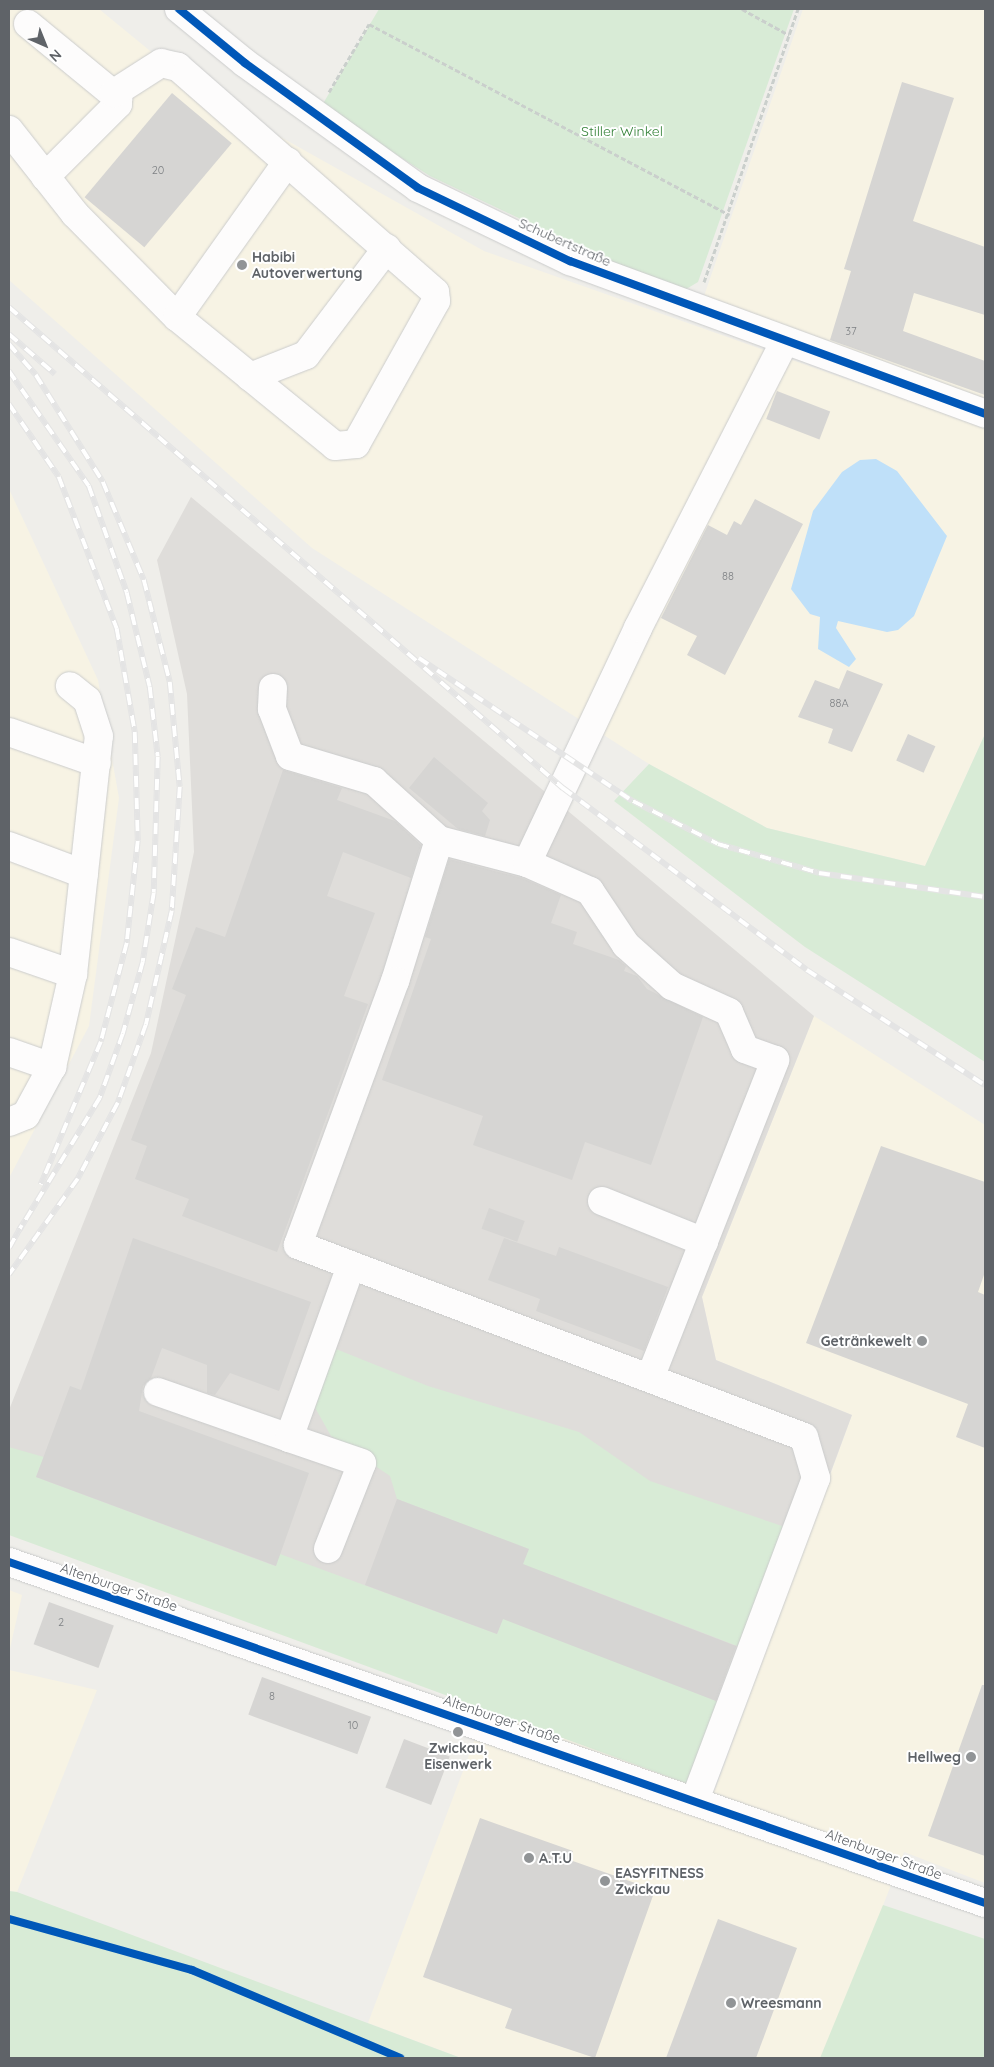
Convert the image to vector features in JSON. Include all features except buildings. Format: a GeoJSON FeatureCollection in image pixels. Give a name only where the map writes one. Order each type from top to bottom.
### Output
{"type":"FeatureCollection","features":[{"type":"Feature","properties":{"kind":"street","name":"Schubertstraße"},"geometry":{"type":"LineString","coordinates":[[179,9],[316,115],[418,188],[570,261],[985,414]]}},
{"type":"Feature","properties":{"kind":"street"},"geometry":{"type":"LineString","coordinates":[[28,24],[114,93],[118,104],[45,177]]}},
{"type":"Feature","properties":{"kind":"street"},"geometry":{"type":"LineString","coordinates":[[9,130],[45,177],[177,317],[335,446],[356,444],[436,301],[429,285],[288,162],[171,64],[161,63],[114,93]]}},
{"type":"Feature","properties":{"kind":"street"},"geometry":{"type":"LineString","coordinates":[[177,317],[288,162]]}},
{"type":"Feature","properties":{"kind":"street"},"geometry":{"type":"LineString","coordinates":[[250,377],[306,355],[387,248]]}},
{"type":"Feature","properties":{"kind":"street"},"geometry":{"type":"LineString","coordinates":[[527,863],[638,628],[785,341]]}},
{"type":"Feature","properties":{"kind":"street"},"geometry":{"type":"LineString","coordinates":[[9,1122],[26,1115],[52,1067],[73,974],[97,764],[94,714],[87,700],[70,686]]}},
{"type":"Feature","properties":{"kind":"street"},"geometry":{"type":"LineString","coordinates":[[273,688],[272,709],[290,756],[374,782],[440,840],[527,863],[590,891],[626,945],[672,986],[729,1012],[745,1049],[774,1060],[650,1378]]}},
{"type":"Feature","properties":{"kind":"street"},"geometry":{"type":"LineString","coordinates":[[9,732],[97,764]]}},
{"type":"Feature","properties":{"kind":"street"},"geometry":{"type":"LineString","coordinates":[[440,840],[395,981],[298,1245],[804,1437],[816,1478],[695,1800]]}},
{"type":"Feature","properties":{"kind":"street"},"geometry":{"type":"LineString","coordinates":[[9,846],[84,874]]}},
{"type":"Feature","properties":{"kind":"street"},"geometry":{"type":"LineString","coordinates":[[9,952],[73,974]]}},
{"type":"Feature","properties":{"kind":"street"},"geometry":{"type":"LineString","coordinates":[[9,1052],[52,1067]]}},
{"type":"Feature","properties":{"kind":"street"},"geometry":{"type":"LineString","coordinates":[[602,1201],[704,1242]]}},
{"type":"Feature","properties":{"kind":"street"},"geometry":{"type":"LineString","coordinates":[[289,1438],[351,1266]]}},
{"type":"Feature","properties":{"kind":"street"},"geometry":{"type":"LineString","coordinates":[[158,1392],[362,1463],[328,1549]]}},
{"type":"Feature","properties":{"kind":"street","name":"Altenburger Straße"},"geometry":{"type":"LineString","coordinates":[[9,1562],[695,1800],[985,1903]]}},
{"type":"Feature","properties":{"kind":"path"},"geometry":{"type":"LineString","coordinates":[[742,9],[789,35]]}},
{"type":"Feature","properties":{"kind":"path"},"geometry":{"type":"LineString","coordinates":[[694,307],[729,215],[798,9]]}},
{"type":"Feature","properties":{"kind":"path"},"geometry":{"type":"LineString","coordinates":[[316,115],[369,24],[729,215]]}},
{"type":"Feature","properties":{"kind":"shaded area"},"geometry":{"type":"Polygon","coordinates":[[[9,9],[99,9],[199,91],[484,251],[985,428],[985,734],[925,866],[767,828],[649,764],[312,548],[9,280],[9,9]]]}},
{"type":"Feature","properties":{"kind":"shaded area"},"geometry":{"type":"Polygon","coordinates":[[[803,9],[985,9],[985,400],[704,296],[803,9]]]}},
{"type":"Feature","properties":{"kind":"shaded area"},"geometry":{"type":"Polygon","coordinates":[[[9,489],[98,680],[119,798],[89,1026],[9,1178],[9,489]]]}},
{"type":"Feature","properties":{"kind":"shaded area"},"geometry":{"type":"Polygon","coordinates":[[[191,497],[814,1016],[702,1297],[716,1360],[852,1415],[723,1763],[9,1499],[9,1410],[151,1053],[194,852],[187,694],[157,560],[191,497]]]}},
{"type":"Feature","properties":{"kind":"shaded area"},"geometry":{"type":"Polygon","coordinates":[[[814,1016],[985,1125],[985,1883],[904,1852],[823,2058],[461,2058],[368,2023],[486,1710],[715,1790],[852,1415],[716,1360],[702,1297],[814,1016]]]}},
{"type":"Feature","properties":{"kind":"shaded area"},"geometry":{"type":"Polygon","coordinates":[[[9,1590],[22,1595],[9,1653],[9,1590]]]}},
{"type":"Feature","properties":{"kind":"shaded area"},"geometry":{"type":"Polygon","coordinates":[[[9,1670],[97,1690],[17,1892],[9,1891],[9,1670]]]}},
{"type":"Feature","properties":{"kind":"green space","name":"Stiller Winkel"},"geometry":{"type":"Polygon","coordinates":[[[379,9],[794,9],[698,282],[678,294],[430,176],[321,107],[379,9]]]}},
{"type":"Feature","properties":{"kind":"green space"},"geometry":{"type":"Polygon","coordinates":[[[985,734],[985,1062],[805,947],[614,801],[649,764],[767,828],[925,866],[985,734]]]}},
{"type":"Feature","properties":{"kind":"green space"},"geometry":{"type":"Polygon","coordinates":[[[331,1347],[428,1386],[579,1432],[650,1481],[785,1527],[745,1649],[552,1575],[521,1570],[528,1549],[397,1499],[390,1476],[331,1436],[313,1404],[331,1347]]]}},
{"type":"Feature","properties":{"kind":"green space"},"geometry":{"type":"Polygon","coordinates":[[[9,1447],[44,1457],[36,1477],[275,1566],[280,1554],[497,1634],[505,1613],[723,1704],[691,1785],[9,1535],[9,1447]]]}},
{"type":"Feature","properties":{"kind":"green space"},"geometry":{"type":"Polygon","coordinates":[[[9,1891],[17,1892],[461,2058],[9,2058],[9,1891]]]}},
{"type":"Feature","properties":{"kind":"green space"},"geometry":{"type":"Polygon","coordinates":[[[883,1905],[985,1939],[985,2058],[820,2058],[883,1905]]]}},
{"type":"Feature","properties":{"kind":"water"},"geometry":{"type":"Polygon","coordinates":[[[876,459],[897,471],[947,536],[914,616],[898,630],[887,632],[838,621],[836,628],[856,659],[849,667],[818,649],[820,617],[810,614],[791,589],[813,511],[842,472],[860,460],[876,459]]]}},
{"type":"Feature","properties":{"kind":"railway"},"geometry":{"type":"LineString","coordinates":[[9,307],[563,788],[807,970],[985,1085]]}},
{"type":"Feature","properties":{"kind":"railway"},"geometry":{"type":"LineString","coordinates":[[9,334],[55,374]]}},
{"type":"Feature","properties":{"kind":"railway"},"geometry":{"type":"LineString","coordinates":[[9,344],[36,375],[103,482],[144,580],[170,682],[180,787],[172,911],[146,1025],[118,1103],[78,1179],[9,1275]]}},
{"type":"Feature","properties":{"kind":"railway"},"geometry":{"type":"LineString","coordinates":[[9,371],[89,486],[127,593],[150,687],[158,757],[154,893],[143,962],[123,1034],[100,1098],[19,1231]]}},
{"type":"Feature","properties":{"kind":"railway"},"geometry":{"type":"LineString","coordinates":[[9,404],[59,477],[117,629],[135,732],[138,841],[127,943],[101,1042],[41,1185]]}},
{"type":"Feature","properties":{"kind":"railway"},"geometry":{"type":"LineString","coordinates":[[419,658],[633,801],[718,844],[819,873],[985,897]]}},
{"type":"Feature","properties":{"kind":"railway"},"geometry":{"type":"LineString","coordinates":[[9,1248],[22,1225]]}},
{"type":"Feature","properties":{"kind":"cycle path"},"geometry":{"type":"LineString","coordinates":[[179,9],[245,63],[418,188],[570,261],[985,414]]}},
{"type":"Feature","properties":{"kind":"cycle path"},"geometry":{"type":"LineString","coordinates":[[9,1562],[985,1903]]}},
{"type":"Feature","properties":{"kind":"cycle path"},"geometry":{"type":"LineString","coordinates":[[9,1919],[192,1970],[400,2058]]}},
{"type":"Feature","properties":{"kind":"place","name":"Habibi Autoverwertung"},"geometry":{"type":"Point","coordinates":[242,265]}},
{"type":"Feature","properties":{"kind":"place","name":"Getränkewelt"},"geometry":{"type":"Point","coordinates":[922,1341]}},
{"type":"Feature","properties":{"kind":"place","name":"Zwickau, Eisenwerk"},"geometry":{"type":"Point","coordinates":[458,1732]}},
{"type":"Feature","properties":{"kind":"place","name":"Hellweg"},"geometry":{"type":"Point","coordinates":[971,1757]}},
{"type":"Feature","properties":{"kind":"place","name":"A.T.U"},"geometry":{"type":"Point","coordinates":[529,1858]}},
{"type":"Feature","properties":{"kind":"place","name":"EASYFITNESS Zwickau"},"geometry":{"type":"Point","coordinates":[605,1881]}},
{"type":"Feature","properties":{"kind":"place","name":"Wreesmann"},"geometry":{"type":"Point","coordinates":[731,2003]}}]}
